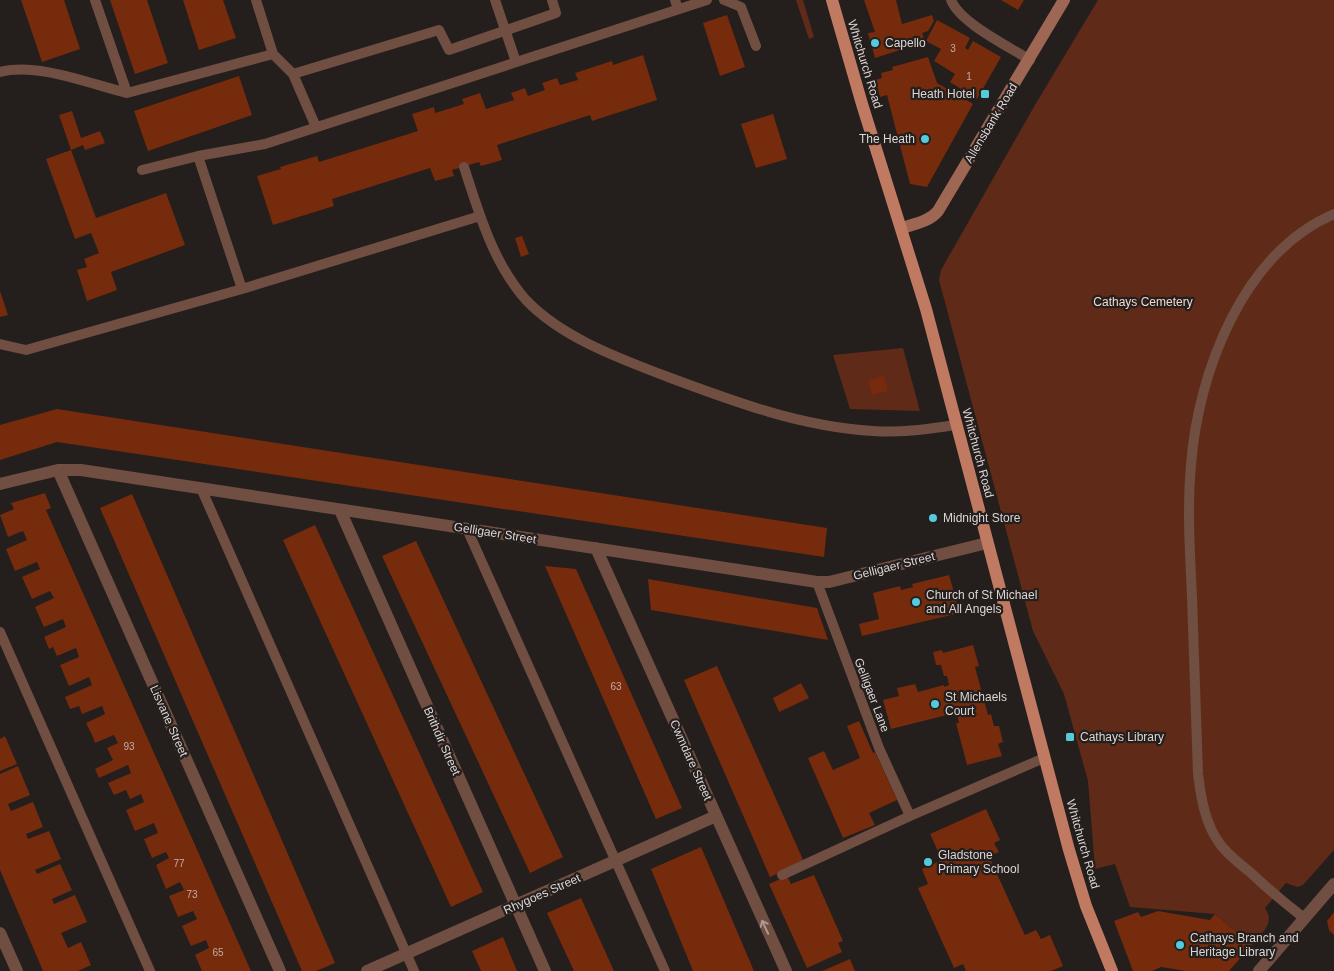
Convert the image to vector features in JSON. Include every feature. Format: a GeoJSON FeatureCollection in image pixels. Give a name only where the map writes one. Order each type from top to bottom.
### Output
{"type":"FeatureCollection","features":[{"type":"Feature","properties":{"kind":"main road","name":"Whitchurch Road"},"geometry":{"type":"LineString","coordinates":[[832,0],[862,104],[926,309],[1069,850],[1083,896],[1112,971]]}},
{"type":"Feature","properties":{"kind":"street","name":"Allensbank Road"},"geometry":{"type":"LineString","coordinates":[[902,228],[929,219],[938,211],[1030,60],[1064,0]]}},
{"type":"Feature","properties":{"kind":"street","name":"Gelligaer Street"},"geometry":{"type":"LineString","coordinates":[[0,484],[58,470],[81,470],[817,582],[829,582],[988,543]]}},
{"type":"Feature","properties":{"kind":"street","name":"Lisvane Street"},"geometry":{"type":"LineString","coordinates":[[58,470],[280,971]]}},
{"type":"Feature","properties":{"kind":"street","name":"Brithdir Street"},"geometry":{"type":"LineString","coordinates":[[340,510],[545,971]]}},
{"type":"Feature","properties":{"kind":"street","name":"Cwmdare Street"},"geometry":{"type":"LineString","coordinates":[[596,548],[786,971]]}},
{"type":"Feature","properties":{"kind":"street","name":"Rhygoes Street"},"geometry":{"type":"LineString","coordinates":[[367,971],[716,816]]}},
{"type":"Feature","properties":{"kind":"street"},"geometry":{"type":"LineString","coordinates":[[1259,971],[1334,884]]}},
{"type":"Feature","properties":{"kind":"street"},"geometry":{"type":"LineString","coordinates":[[0,932],[17,971]]}},
{"type":"Feature","properties":{"kind":"lane"},"geometry":{"type":"LineString","coordinates":[[95,0],[126,93]]}},
{"type":"Feature","properties":{"kind":"lane"},"geometry":{"type":"LineString","coordinates":[[256,0],[273,54],[293,74],[316,127]]}},
{"type":"Feature","properties":{"kind":"lane"},"geometry":{"type":"LineString","coordinates":[[495,0],[516,62]]}},
{"type":"Feature","properties":{"kind":"lane"},"geometry":{"type":"LineString","coordinates":[[293,74],[438,30],[449,50],[556,13],[552,0]]}},
{"type":"Feature","properties":{"kind":"lane"},"geometry":{"type":"LineString","coordinates":[[142,170],[198,156],[265,144],[516,62],[676,5],[707,0]]}},
{"type":"Feature","properties":{"kind":"lane"},"geometry":{"type":"LineString","coordinates":[[724,0],[742,7],[756,46]]}},
{"type":"Feature","properties":{"kind":"lane"},"geometry":{"type":"LineString","coordinates":[[951,0],[954,7],[971,23],[1030,60]]}},
{"type":"Feature","properties":{"kind":"lane"},"geometry":{"type":"LineString","coordinates":[[0,72],[10,70],[41,71],[126,93],[273,54]]}},
{"type":"Feature","properties":{"kind":"lane"},"geometry":{"type":"LineString","coordinates":[[198,156],[242,289]]}},
{"type":"Feature","properties":{"kind":"lane"},"geometry":{"type":"LineString","coordinates":[[464,167],[480,216],[504,270],[528,301],[547,318],[566,331],[617,357],[702,390],[775,414],[808,422],[873,431],[956,425]]}},
{"type":"Feature","properties":{"kind":"lane"},"geometry":{"type":"LineString","coordinates":[[1304,918],[1275,896],[1220,844],[1212,831],[1200,794],[1189,551],[1190,465],[1202,400],[1213,361],[1241,301],[1272,258],[1295,237],[1334,214]]}},
{"type":"Feature","properties":{"kind":"lane"},"geometry":{"type":"LineString","coordinates":[[0,344],[26,350],[242,289],[480,216]]}},
{"type":"Feature","properties":{"kind":"lane"},"geometry":{"type":"LineString","coordinates":[[201,488],[414,971]]}},
{"type":"Feature","properties":{"kind":"lane"},"geometry":{"type":"LineString","coordinates":[[467,529],[665,971]]}},
{"type":"Feature","properties":{"kind":"lane","name":"Gelligaer Lane"},"geometry":{"type":"LineString","coordinates":[[817,582],[879,748],[910,816]]}},
{"type":"Feature","properties":{"kind":"lane"},"geometry":{"type":"LineString","coordinates":[[0,632],[150,971]]}},
{"type":"Feature","properties":{"kind":"lane"},"geometry":{"type":"LineString","coordinates":[[782,875],[910,816],[1044,758]]}},
{"type":"Feature","properties":{"kind":"green space"},"geometry":{"type":"Polygon","coordinates":[[[796,0],[803,0],[814,37],[809,39],[796,0]]]}},
{"type":"Feature","properties":{"kind":"green space","name":"Cathays Cemetery"},"geometry":{"type":"Polygon","coordinates":[[[1098,0],[1334,0],[1334,850],[1303,885],[1297,887],[1286,883],[1265,908],[1268,913],[1268,923],[1252,945],[1215,914],[1130,907],[1115,864],[1095,869],[1088,781],[1064,694],[1033,631],[939,280],[941,270],[1035,105],[1098,0]]]}},
{"type":"Feature","properties":{"kind":"green space"},"geometry":{"type":"Polygon","coordinates":[[[903,348],[920,411],[850,409],[833,355],[903,348]]]}},
{"type":"Feature","properties":{"kind":"building"},"geometry":{"type":"Polygon","coordinates":[[[21,0],[64,0],[80,49],[42,62],[21,0]]]}},
{"type":"Feature","properties":{"kind":"building"},"geometry":{"type":"Polygon","coordinates":[[[110,0],[147,0],[168,63],[135,74],[110,0]]]}},
{"type":"Feature","properties":{"kind":"building"},"geometry":{"type":"Polygon","coordinates":[[[183,0],[223,0],[236,38],[199,50],[183,0]]]}},
{"type":"Feature","properties":{"kind":"building"},"geometry":{"type":"Polygon","coordinates":[[[864,0],[896,0],[902,24],[932,15],[934,21],[928,31],[922,33],[925,42],[875,58],[868,33],[875,32],[864,0]]]}},
{"type":"Feature","properties":{"kind":"building"},"geometry":{"type":"Polygon","coordinates":[[[1001,0],[1024,0],[1018,10],[1001,0]]]}},
{"type":"Feature","properties":{"kind":"building"},"geometry":{"type":"Polygon","coordinates":[[[727,15],[745,67],[720,76],[703,23],[727,15]]]}},
{"type":"Feature","properties":{"kind":"building"},"geometry":{"type":"Polygon","coordinates":[[[937,20],[970,38],[965,48],[968,50],[973,41],[1001,57],[977,99],[950,82],[955,74],[934,61],[941,49],[926,41],[937,20]]]}},
{"type":"Feature","properties":{"kind":"building"},"geometry":{"type":"Polygon","coordinates":[[[643,55],[657,100],[592,121],[590,115],[497,145],[502,160],[481,166],[479,162],[452,170],[454,176],[435,181],[430,168],[332,199],[334,206],[273,225],[257,176],[317,156],[319,162],[418,131],[412,114],[434,107],[435,113],[464,104],[462,99],[480,93],[486,109],[514,100],[511,93],[525,88],[528,96],[545,90],[542,83],[557,78],[560,85],[578,80],[575,73],[612,61],[613,65],[643,55]]]}},
{"type":"Feature","properties":{"kind":"building","name":"The Heath"},"geometry":{"type":"Polygon","coordinates":[[[928,57],[937,83],[973,104],[927,187],[910,184],[887,95],[880,97],[875,80],[882,78],[881,73],[893,70],[892,67],[928,57]]]}},
{"type":"Feature","properties":{"kind":"building"},"geometry":{"type":"Polygon","coordinates":[[[239,76],[252,115],[148,151],[134,111],[239,76]]]}},
{"type":"Feature","properties":{"kind":"building"},"geometry":{"type":"Polygon","coordinates":[[[72,111],[81,138],[100,131],[105,143],[85,150],[83,145],[71,150],[59,115],[72,111]]]}},
{"type":"Feature","properties":{"kind":"building"},"geometry":{"type":"Polygon","coordinates":[[[773,114],[787,159],[756,168],[741,124],[773,114]]]}},
{"type":"Feature","properties":{"kind":"building"},"geometry":{"type":"Polygon","coordinates":[[[71,150],[96,218],[166,193],[185,245],[111,272],[117,290],[87,301],[77,270],[87,267],[84,259],[99,253],[91,233],[75,239],[46,159],[71,150]]]}},
{"type":"Feature","properties":{"kind":"building"},"geometry":{"type":"Polygon","coordinates":[[[522,236],[529,254],[521,257],[515,238],[522,236]]]}},
{"type":"Feature","properties":{"kind":"building"},"geometry":{"type":"Polygon","coordinates":[[[0,291],[8,315],[0,317],[0,291]]]}},
{"type":"Feature","properties":{"kind":"building"},"geometry":{"type":"Polygon","coordinates":[[[884,376],[888,391],[872,395],[868,380],[884,376]]]}},
{"type":"Feature","properties":{"kind":"building"},"geometry":{"type":"Polygon","coordinates":[[[57,409],[827,528],[824,557],[57,442],[0,460],[0,425],[57,409]]]}},
{"type":"Feature","properties":{"kind":"building"},"geometry":{"type":"Polygon","coordinates":[[[45,493],[51,508],[46,510],[251,971],[202,971],[195,955],[209,948],[206,940],[191,946],[182,926],[197,919],[193,911],[178,917],[169,896],[184,890],[180,882],[166,889],[156,865],[169,858],[166,852],[152,858],[144,839],[158,833],[154,823],[135,831],[126,810],[144,802],[141,794],[130,799],[126,790],[114,795],[108,783],[131,773],[128,765],[99,778],[95,769],[113,760],[107,748],[118,743],[114,735],[95,743],[86,723],[105,714],[102,706],[82,714],[79,706],[70,709],[65,697],[92,685],[89,677],[69,686],[60,665],[79,657],[76,648],[57,656],[53,647],[49,649],[44,637],[66,627],[63,619],[44,627],[35,607],[54,598],[50,591],[32,599],[22,577],[40,569],[37,562],[15,571],[6,549],[27,540],[23,531],[8,537],[0,515],[14,509],[11,503],[45,493]]]}},
{"type":"Feature","properties":{"kind":"building"},"geometry":{"type":"Polygon","coordinates":[[[132,494],[335,963],[316,971],[302,971],[100,508],[132,494]]]}},
{"type":"Feature","properties":{"kind":"building"},"geometry":{"type":"Polygon","coordinates":[[[315,525],[483,892],[451,907],[283,540],[315,525]]]}},
{"type":"Feature","properties":{"kind":"building"},"geometry":{"type":"Polygon","coordinates":[[[416,541],[563,857],[530,873],[382,556],[416,541]]]}},
{"type":"Feature","properties":{"kind":"building"},"geometry":{"type":"Polygon","coordinates":[[[545,566],[576,569],[682,808],[656,819],[545,566]]]}},
{"type":"Feature","properties":{"kind":"building","name":"Church of St Michael and All Angels"},"geometry":{"type":"Polygon","coordinates":[[[949,575],[960,613],[862,636],[859,624],[879,619],[873,593],[900,586],[901,590],[913,587],[912,584],[949,575]]]}},
{"type":"Feature","properties":{"kind":"building"},"geometry":{"type":"Polygon","coordinates":[[[648,579],[817,608],[828,640],[651,610],[648,579]]]}},
{"type":"Feature","properties":{"kind":"building","name":"St Michaels Court"},"geometry":{"type":"Polygon","coordinates":[[[973,645],[979,666],[975,667],[988,715],[991,714],[994,726],[999,726],[1003,742],[998,744],[1002,756],[967,765],[956,723],[959,723],[956,708],[950,710],[951,714],[891,729],[883,700],[899,696],[897,688],[915,684],[918,692],[949,685],[941,665],[936,665],[933,652],[942,650],[943,653],[973,645]]]}},
{"type":"Feature","properties":{"kind":"building"},"geometry":{"type":"Polygon","coordinates":[[[717,666],[804,862],[770,877],[684,680],[717,666]]]}},
{"type":"Feature","properties":{"kind":"building"},"geometry":{"type":"Polygon","coordinates":[[[801,683],[809,698],[779,712],[773,698],[801,683]]]}},
{"type":"Feature","properties":{"kind":"building"},"geometry":{"type":"Polygon","coordinates":[[[859,721],[897,800],[869,813],[875,825],[843,838],[808,758],[824,751],[833,770],[860,758],[847,726],[859,721]]]}},
{"type":"Feature","properties":{"kind":"building"},"geometry":{"type":"Polygon","coordinates":[[[5,736],[17,764],[0,771],[0,739],[5,736]]]}},
{"type":"Feature","properties":{"kind":"building"},"geometry":{"type":"Polygon","coordinates":[[[18,766],[30,795],[8,804],[11,811],[33,802],[43,827],[26,834],[28,839],[49,831],[61,859],[35,870],[37,874],[60,864],[72,890],[52,899],[54,904],[75,895],[87,922],[61,933],[68,948],[81,942],[91,965],[78,971],[43,971],[0,870],[0,774],[18,766]]]}},
{"type":"Feature","properties":{"kind":"building"},"geometry":{"type":"Polygon","coordinates":[[[986,809],[1000,840],[994,843],[999,852],[989,856],[1022,929],[1025,935],[1036,930],[1041,939],[1050,935],[1063,966],[1051,971],[966,971],[963,964],[954,968],[918,888],[928,884],[922,869],[942,860],[930,834],[986,809]]]}},
{"type":"Feature","properties":{"kind":"building"},"geometry":{"type":"Polygon","coordinates":[[[701,847],[754,971],[693,971],[651,869],[701,847]]]}},
{"type":"Feature","properties":{"kind":"building"},"geometry":{"type":"Polygon","coordinates":[[[814,875],[843,941],[838,943],[842,952],[807,968],[769,884],[787,876],[791,884],[814,875]]]}},
{"type":"Feature","properties":{"kind":"building"},"geometry":{"type":"Polygon","coordinates":[[[581,898],[614,971],[574,971],[547,913],[581,898]]]}},
{"type":"Feature","properties":{"kind":"building"},"geometry":{"type":"Polygon","coordinates":[[[1158,911],[1210,920],[1215,914],[1252,945],[1229,971],[1186,971],[1161,967],[1152,971],[1133,971],[1114,921],[1138,912],[1141,917],[1158,911]]]}},
{"type":"Feature","properties":{"kind":"building"},"geometry":{"type":"Polygon","coordinates":[[[1334,912],[1334,935],[1329,930],[1327,921],[1334,912]]]}},
{"type":"Feature","properties":{"kind":"building"},"geometry":{"type":"Polygon","coordinates":[[[503,937],[517,971],[481,971],[472,951],[503,937]]]}},
{"type":"Feature","properties":{"kind":"building"},"geometry":{"type":"Polygon","coordinates":[[[850,959],[855,971],[822,971],[850,959]]]}},
{"type":"Feature","properties":{"kind":"place","name":"Capello"},"geometry":{"type":"Point","coordinates":[875,43]}},
{"type":"Feature","properties":{"kind":"place","name":"Heath Hotel"},"geometry":{"type":"Point","coordinates":[985,94]}},
{"type":"Feature","properties":{"kind":"place","name":"The Heath"},"geometry":{"type":"Point","coordinates":[925,139]}},
{"type":"Feature","properties":{"kind":"place","name":"Midnight Store"},"geometry":{"type":"Point","coordinates":[933,518]}},
{"type":"Feature","properties":{"kind":"place","name":"Church of St Michael and All Angels"},"geometry":{"type":"Point","coordinates":[916,602]}},
{"type":"Feature","properties":{"kind":"place","name":"St Michaels Court"},"geometry":{"type":"Point","coordinates":[935,704]}},
{"type":"Feature","properties":{"kind":"place","name":"Cathays Library"},"geometry":{"type":"Point","coordinates":[1070,737]}},
{"type":"Feature","properties":{"kind":"place","name":"Gladstone Primary School"},"geometry":{"type":"Point","coordinates":[928,862]}},
{"type":"Feature","properties":{"kind":"place","name":"Cathays Branch and Heritage Library"},"geometry":{"type":"Point","coordinates":[1180,945]}}]}
